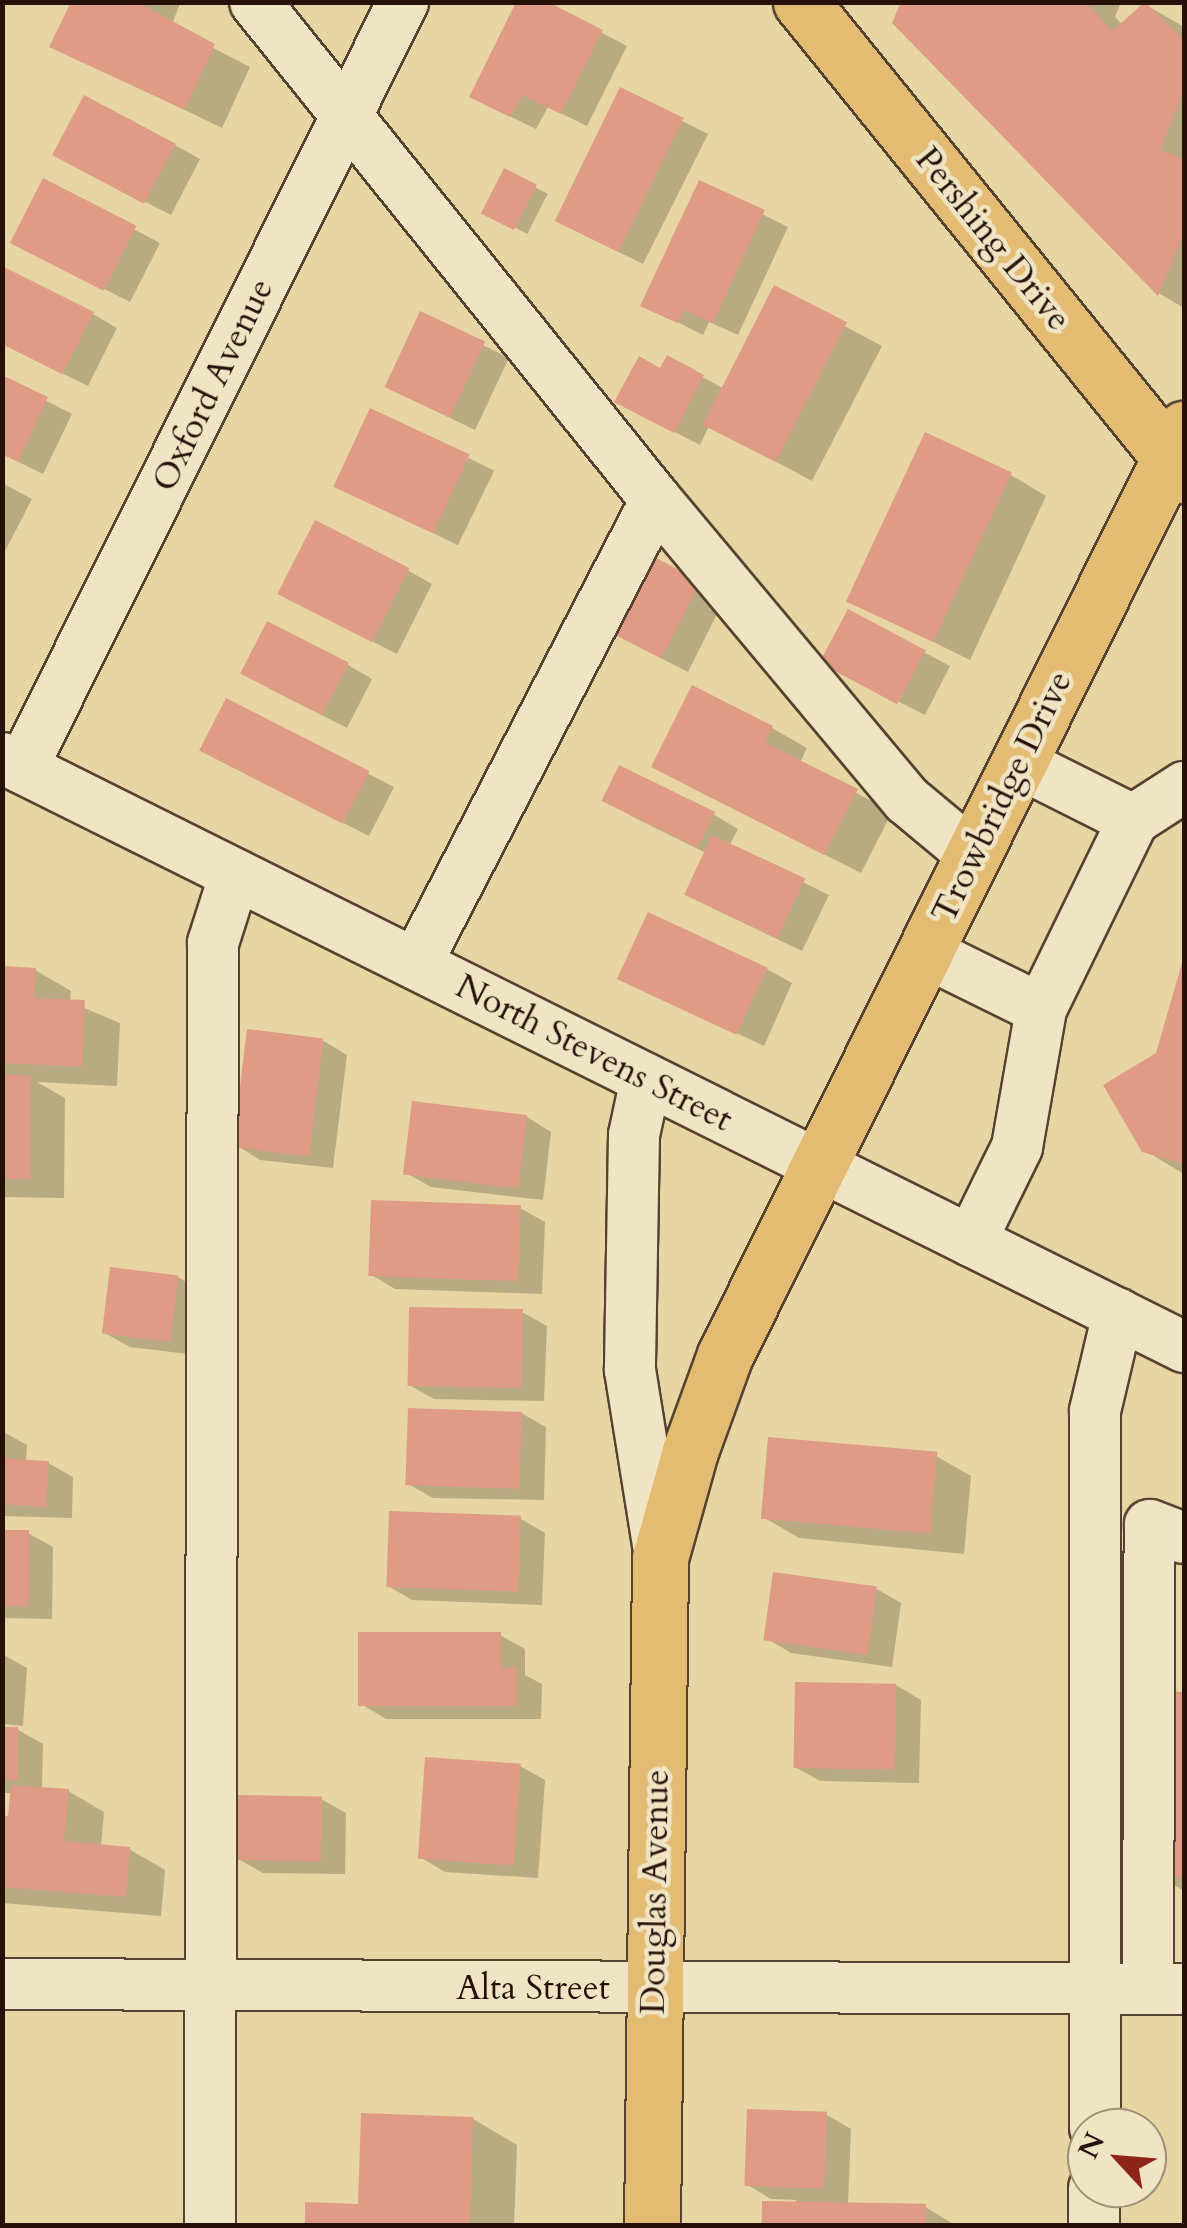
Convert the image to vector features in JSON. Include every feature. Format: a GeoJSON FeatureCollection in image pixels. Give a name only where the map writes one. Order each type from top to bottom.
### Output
{"type":"FeatureCollection","features":[{"type":"Feature","properties":{"kind":"main road","name":"Pershing Drive"},"geometry":{"type":"LineString","coordinates":[[801,2],[1180,454]]}},
{"type":"Feature","properties":{"kind":"main road","name":"Trowbridge Drive"},"geometry":{"type":"LineString","coordinates":[[819,1165],[972,855],[1180,454]]}},
{"type":"Feature","properties":{"kind":"main road","name":"Douglas Avenue"},"geometry":{"type":"LineString","coordinates":[[652,2226],[660,1558],[725,1355],[819,1165]]}},
{"type":"Feature","properties":{"kind":"street"},"geometry":{"type":"LineString","coordinates":[[255,2],[345,120],[907,800],[972,855]]}},
{"type":"Feature","properties":{"kind":"street","name":"Oxford Avenue"},"geometry":{"type":"LineString","coordinates":[[12,763],[404,2]]}},
{"type":"Feature","properties":{"kind":"street"},"geometry":{"type":"LineString","coordinates":[[416,964],[656,500]]}},
{"type":"Feature","properties":{"kind":"street","name":"North Stevens Street"},"geometry":{"type":"LineString","coordinates":[[12,763],[1184,1347]]}},
{"type":"Feature","properties":{"kind":"street"},"geometry":{"type":"LineString","coordinates":[[1019,763],[1134,820]]}},
{"type":"Feature","properties":{"kind":"street"},"geometry":{"type":"LineString","coordinates":[[971,1241],[1017,1147],[1041,1010],[1134,820],[1183,790]]}},
{"type":"Feature","properties":{"kind":"street"},"geometry":{"type":"LineString","coordinates":[[210,2226],[213,942],[235,874]]}},
{"type":"Feature","properties":{"kind":"street"},"geometry":{"type":"LineString","coordinates":[[924,952],[1041,1010]]}},
{"type":"Feature","properties":{"kind":"street","name":"Douglas Avenue"},"geometry":{"type":"LineString","coordinates":[[646,1079],[634,1135],[630,1370],[660,1558]]}},
{"type":"Feature","properties":{"kind":"street"},"geometry":{"type":"LineString","coordinates":[[1095,2108],[1095,1411],[1118,1314]]}},
{"type":"Feature","properties":{"kind":"street"},"geometry":{"type":"LineString","coordinates":[[1160,1976],[1150,1525],[1184,1538]]}},
{"type":"Feature","properties":{"kind":"street"},"geometry":{"type":"LineString","coordinates":[[1160,1976],[1184,1909]]}},
{"type":"Feature","properties":{"kind":"street","name":"Alta Street"},"geometry":{"type":"LineString","coordinates":[[2,1984],[1097,1989],[1160,1976]]}},
{"type":"Feature","properties":{"kind":"building"},"geometry":{"type":"Polygon","coordinates":[[[71,2],[137,2],[215,44],[185,110],[49,47],[71,2]]]}},
{"type":"Feature","properties":{"kind":"building"},"geometry":{"type":"Polygon","coordinates":[[[516,2],[548,2],[603,30],[561,114],[522,95],[510,117],[469,97],[516,2]]]}},
{"type":"Feature","properties":{"kind":"building"},"geometry":{"type":"Polygon","coordinates":[[[901,2],[1085,2],[1112,31],[1145,2],[1184,40],[1184,91],[1160,149],[1184,160],[1184,234],[1158,296],[892,23],[901,2]]]}},
{"type":"Feature","properties":{"kind":"building"},"geometry":{"type":"Polygon","coordinates":[[[620,87],[684,118],[618,252],[555,221],[620,87]]]}},
{"type":"Feature","properties":{"kind":"building"},"geometry":{"type":"Polygon","coordinates":[[[84,95],[176,144],[144,204],[52,155],[84,95]]]}},
{"type":"Feature","properties":{"kind":"building"},"geometry":{"type":"Polygon","coordinates":[[[504,168],[537,185],[514,230],[481,213],[504,168]]]}},
{"type":"Feature","properties":{"kind":"building"},"geometry":{"type":"Polygon","coordinates":[[[43,178],[137,226],[103,291],[10,243],[43,178]]]}},
{"type":"Feature","properties":{"kind":"building"},"geometry":{"type":"Polygon","coordinates":[[[699,180],[765,210],[713,323],[684,310],[677,323],[640,306],[699,180]]]}},
{"type":"Feature","properties":{"kind":"building"},"geometry":{"type":"Polygon","coordinates":[[[2,266],[94,312],[62,374],[2,344],[2,266]]]}},
{"type":"Feature","properties":{"kind":"building"},"geometry":{"type":"Polygon","coordinates":[[[774,285],[847,322],[776,462],[703,425],[774,285]]]}},
{"type":"Feature","properties":{"kind":"building"},"geometry":{"type":"Polygon","coordinates":[[[420,311],[485,341],[450,418],[385,387],[420,311]]]}},
{"type":"Feature","properties":{"kind":"building"},"geometry":{"type":"Polygon","coordinates":[[[667,355],[704,375],[674,433],[614,402],[639,356],[660,368],[667,355]]]}},
{"type":"Feature","properties":{"kind":"building"},"geometry":{"type":"Polygon","coordinates":[[[2,375],[48,397],[18,462],[2,454],[2,375]]]}},
{"type":"Feature","properties":{"kind":"building"},"geometry":{"type":"Polygon","coordinates":[[[370,408],[470,454],[433,533],[333,487],[370,408]]]}},
{"type":"Feature","properties":{"kind":"building"},"geometry":{"type":"Polygon","coordinates":[[[925,432],[1012,473],[933,642],[846,601],[925,432]]]}},
{"type":"Feature","properties":{"kind":"building"},"geometry":{"type":"Polygon","coordinates":[[[315,520],[409,568],[372,642],[277,594],[315,520]]]}},
{"type":"Feature","properties":{"kind":"building"},"geometry":{"type":"Polygon","coordinates":[[[650,555],[701,581],[661,658],[611,633],[650,555]]]}},
{"type":"Feature","properties":{"kind":"building"},"geometry":{"type":"Polygon","coordinates":[[[848,609],[926,650],[897,704],[819,663],[848,609]]]}},
{"type":"Feature","properties":{"kind":"building"},"geometry":{"type":"Polygon","coordinates":[[[267,621],[349,663],[322,715],[240,674],[267,621]]]}},
{"type":"Feature","properties":{"kind":"building"},"geometry":{"type":"Polygon","coordinates":[[[692,685],[773,726],[765,743],[858,789],[824,855],[651,767],[692,685]]]}},
{"type":"Feature","properties":{"kind":"building"},"geometry":{"type":"Polygon","coordinates":[[[226,698],[369,771],[343,824],[199,751],[226,698]]]}},
{"type":"Feature","properties":{"kind":"building"},"geometry":{"type":"Polygon","coordinates":[[[619,765],[715,812],[698,848],[601,801],[619,765]]]}},
{"type":"Feature","properties":{"kind":"building"},"geometry":{"type":"Polygon","coordinates":[[[712,835],[805,879],[777,938],[684,895],[712,835]]]}},
{"type":"Feature","properties":{"kind":"building"},"geometry":{"type":"Polygon","coordinates":[[[648,912],[768,968],[736,1035],[617,979],[648,912]]]}},
{"type":"Feature","properties":{"kind":"building"},"geometry":{"type":"Polygon","coordinates":[[[1184,956],[1184,1164],[1142,1152],[1103,1085],[1156,1053],[1184,956]]]}},
{"type":"Feature","properties":{"kind":"building"},"geometry":{"type":"Polygon","coordinates":[[[2,966],[36,968],[34,998],[85,1000],[82,1067],[2,1063],[2,966]]]}},
{"type":"Feature","properties":{"kind":"building"},"geometry":{"type":"Polygon","coordinates":[[[247,1029],[323,1038],[309,1156],[232,1147],[247,1029]]]}},
{"type":"Feature","properties":{"kind":"building"},"geometry":{"type":"Polygon","coordinates":[[[2,1075],[30,1075],[30,1179],[2,1179],[2,1075]]]}},
{"type":"Feature","properties":{"kind":"building"},"geometry":{"type":"Polygon","coordinates":[[[412,1101],[527,1115],[518,1189],[403,1174],[412,1101]]]}},
{"type":"Feature","properties":{"kind":"building"},"geometry":{"type":"Polygon","coordinates":[[[371,1200],[521,1205],[518,1281],[368,1276],[371,1200]]]}},
{"type":"Feature","properties":{"kind":"building"},"geometry":{"type":"Polygon","coordinates":[[[110,1267],[178,1275],[170,1342],[102,1334],[110,1267]]]}},
{"type":"Feature","properties":{"kind":"building"},"geometry":{"type":"Polygon","coordinates":[[[409,1307],[523,1309],[522,1388],[408,1386],[409,1307]]]}},
{"type":"Feature","properties":{"kind":"building"},"geometry":{"type":"Polygon","coordinates":[[[408,1408],[522,1412],[519,1489],[405,1485],[408,1408]]]}},
{"type":"Feature","properties":{"kind":"building"},"geometry":{"type":"Polygon","coordinates":[[[768,1437],[937,1452],[930,1534],[761,1519],[768,1437]]]}},
{"type":"Feature","properties":{"kind":"building"},"geometry":{"type":"Polygon","coordinates":[[[2,1458],[49,1461],[46,1507],[2,1504],[2,1458]]]}},
{"type":"Feature","properties":{"kind":"building"},"geometry":{"type":"Polygon","coordinates":[[[389,1511],[521,1516],[518,1592],[386,1587],[389,1511]]]}},
{"type":"Feature","properties":{"kind":"building"},"geometry":{"type":"Polygon","coordinates":[[[2,1530],[29,1530],[29,1606],[2,1606],[2,1530]]]}},
{"type":"Feature","properties":{"kind":"building"},"geometry":{"type":"Polygon","coordinates":[[[773,1572],[877,1587],[867,1655],[763,1640],[773,1572]]]}},
{"type":"Feature","properties":{"kind":"building"},"geometry":{"type":"Polygon","coordinates":[[[358,1632],[501,1632],[501,1668],[517,1668],[517,1706],[358,1706],[358,1632]]]}},
{"type":"Feature","properties":{"kind":"building"},"geometry":{"type":"Polygon","coordinates":[[[795,1682],[896,1684],[894,1770],[793,1768],[795,1682]]]}},
{"type":"Feature","properties":{"kind":"building"},"geometry":{"type":"Polygon","coordinates":[[[1162,1691],[1184,1692],[1184,1877],[1152,1875],[1162,1691]]]}},
{"type":"Feature","properties":{"kind":"building"},"geometry":{"type":"Polygon","coordinates":[[[2,1727],[18,1727],[18,1780],[2,1780],[2,1727]]]}},
{"type":"Feature","properties":{"kind":"building"},"geometry":{"type":"Polygon","coordinates":[[[425,1757],[521,1764],[514,1865],[418,1859],[425,1757]]]}},
{"type":"Feature","properties":{"kind":"building"},"geometry":{"type":"Polygon","coordinates":[[[11,1785],[69,1789],[64,1841],[130,1847],[126,1897],[2,1887],[2,1815],[8,1816],[11,1785]]]}},
{"type":"Feature","properties":{"kind":"building"},"geometry":{"type":"Polygon","coordinates":[[[236,1795],[322,1797],[321,1861],[235,1860],[236,1795]]]}},
{"type":"Feature","properties":{"kind":"building"},"geometry":{"type":"Polygon","coordinates":[[[747,2109],[827,2112],[824,2189],[744,2186],[747,2109]]]}},
{"type":"Feature","properties":{"kind":"building"},"geometry":{"type":"Polygon","coordinates":[[[361,2113],[473,2117],[470,2226],[305,2226],[305,2202],[358,2204],[361,2113]]]}},
{"type":"Feature","properties":{"kind":"building"},"geometry":{"type":"Polygon","coordinates":[[[762,2201],[926,2204],[926,2226],[762,2226],[762,2201]]]}}]}
